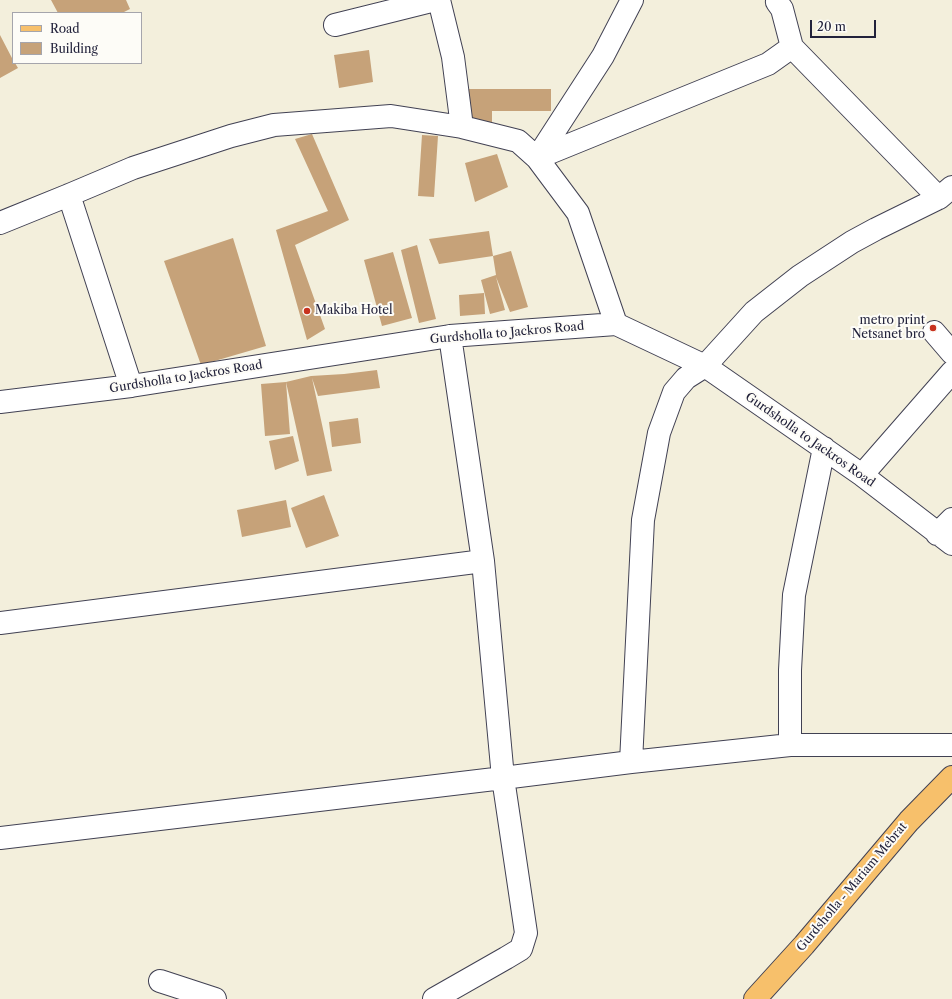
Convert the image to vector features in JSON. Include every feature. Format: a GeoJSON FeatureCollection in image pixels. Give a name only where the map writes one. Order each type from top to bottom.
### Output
{"type":"FeatureCollection","features":[{"type":"Feature","properties":{"kind":"main road","name":"Gurdsholla - Mariam Mebrat"},"geometry":{"type":"LineString","coordinates":[[755,999],[804,945],[909,821],[952,777]]}},
{"type":"Feature","properties":{"kind":"street"},"geometry":{"type":"LineString","coordinates":[[335,24],[435,0]]}},
{"type":"Feature","properties":{"kind":"street"},"geometry":{"type":"LineString","coordinates":[[439,0],[453,57],[462,127]]}},
{"type":"Feature","properties":{"kind":"street"},"geometry":{"type":"LineString","coordinates":[[537,158],[603,56],[632,0]]}},
{"type":"Feature","properties":{"kind":"street"},"geometry":{"type":"LineString","coordinates":[[631,762],[643,520],[659,433],[674,392],[686,378],[705,366],[754,312],[800,276],[852,242],[946,193],[792,47],[782,9],[777,2],[778,0]]}},
{"type":"Feature","properties":{"kind":"street"},"geometry":{"type":"LineString","coordinates":[[537,158],[768,64],[792,47]]}},
{"type":"Feature","properties":{"kind":"street"},"geometry":{"type":"LineString","coordinates":[[0,223],[133,168],[231,136],[274,125],[391,116],[462,127],[518,140],[537,158],[578,213],[616,324]]}},
{"type":"Feature","properties":{"kind":"street"},"geometry":{"type":"LineString","coordinates":[[69,195],[131,386]]}},
{"type":"Feature","properties":{"kind":"street","name":"Gurdsholla to Jackros Road"},"geometry":{"type":"LineString","coordinates":[[0,402],[131,386],[450,336],[616,324],[705,366],[947,532]]}},
{"type":"Feature","properties":{"kind":"street"},"geometry":{"type":"LineString","coordinates":[[934,332],[952,353]]}},
{"type":"Feature","properties":{"kind":"street"},"geometry":{"type":"LineString","coordinates":[[434,999],[521,949],[526,933],[503,778],[483,561],[450,336]]}},
{"type":"Feature","properties":{"kind":"street"},"geometry":{"type":"LineString","coordinates":[[862,475],[952,372]]}},
{"type":"Feature","properties":{"kind":"street"},"geometry":{"type":"LineString","coordinates":[[790,744],[790,670],[794,594],[824,448]]}},
{"type":"Feature","properties":{"kind":"street"},"geometry":{"type":"LineString","coordinates":[[0,623],[483,561]]}},
{"type":"Feature","properties":{"kind":"street"},"geometry":{"type":"LineString","coordinates":[[0,838],[790,744],[952,745]]}},
{"type":"Feature","properties":{"kind":"street"},"geometry":{"type":"LineString","coordinates":[[160,981],[215,999]]}},
{"type":"Feature","properties":{"kind":"building"},"geometry":{"type":"Polygon","coordinates":[[[51,0],[126,0],[130,9],[124,12],[57,12],[51,0]]]}},
{"type":"Feature","properties":{"kind":"building"},"geometry":{"type":"Polygon","coordinates":[[[0,35],[12,58],[12,64],[16,64],[18,68],[0,78],[0,35]]]}},
{"type":"Feature","properties":{"kind":"building"},"geometry":{"type":"Polygon","coordinates":[[[369,50],[373,82],[339,88],[334,55],[369,50]]]}},
{"type":"Feature","properties":{"kind":"building"},"geometry":{"type":"Polygon","coordinates":[[[460,89],[551,89],[551,111],[492,111],[492,124],[460,124],[460,89]]]}},
{"type":"Feature","properties":{"kind":"building"},"geometry":{"type":"Polygon","coordinates":[[[312,134],[349,220],[295,245],[325,329],[307,340],[276,230],[328,211],[295,139],[312,134]]]}},
{"type":"Feature","properties":{"kind":"building"},"geometry":{"type":"Polygon","coordinates":[[[422,135],[438,136],[434,197],[418,196],[422,135]]]}},
{"type":"Feature","properties":{"kind":"building"},"geometry":{"type":"Polygon","coordinates":[[[497,154],[508,187],[475,202],[465,163],[497,154]]]}},
{"type":"Feature","properties":{"kind":"building"},"geometry":{"type":"Polygon","coordinates":[[[489,231],[493,256],[439,264],[429,239],[489,231]]]}},
{"type":"Feature","properties":{"kind":"building"},"geometry":{"type":"Polygon","coordinates":[[[233,238],[266,346],[201,365],[164,261],[233,238]]]}},
{"type":"Feature","properties":{"kind":"building"},"geometry":{"type":"Polygon","coordinates":[[[417,245],[436,319],[419,323],[401,250],[417,245]]]}},
{"type":"Feature","properties":{"kind":"building"},"geometry":{"type":"Polygon","coordinates":[[[511,251],[528,307],[510,312],[496,277],[505,310],[490,314],[481,280],[496,275],[493,256],[511,251]]]}},
{"type":"Feature","properties":{"kind":"building"},"geometry":{"type":"Polygon","coordinates":[[[393,252],[412,318],[382,326],[364,260],[393,252]]]}},
{"type":"Feature","properties":{"kind":"building"},"geometry":{"type":"Polygon","coordinates":[[[484,293],[485,314],[460,316],[459,295],[484,293]]]}},
{"type":"Feature","properties":{"kind":"building"},"geometry":{"type":"Polygon","coordinates":[[[377,370],[380,388],[318,396],[312,378],[332,471],[307,476],[286,382],[311,376],[377,370]]]}},
{"type":"Feature","properties":{"kind":"building"},"geometry":{"type":"Polygon","coordinates":[[[286,382],[290,434],[265,436],[261,384],[286,382]]]}},
{"type":"Feature","properties":{"kind":"building"},"geometry":{"type":"Polygon","coordinates":[[[358,418],[361,443],[332,447],[329,422],[358,418]]]}},
{"type":"Feature","properties":{"kind":"building"},"geometry":{"type":"Polygon","coordinates":[[[293,436],[299,461],[275,470],[269,441],[293,436]]]}},
{"type":"Feature","properties":{"kind":"building"},"geometry":{"type":"Polygon","coordinates":[[[324,495],[339,536],[306,548],[291,508],[324,495]]]}},
{"type":"Feature","properties":{"kind":"building"},"geometry":{"type":"Polygon","coordinates":[[[286,500],[291,527],[242,537],[237,510],[286,500]]]}},
{"type":"Feature","properties":{"kind":"place","name":"Makiba Hotel"},"geometry":{"type":"Point","coordinates":[307,311]}},
{"type":"Feature","properties":{"kind":"place","name":"metro print Netsanet bro"},"geometry":{"type":"Point","coordinates":[933,328]}}]}
